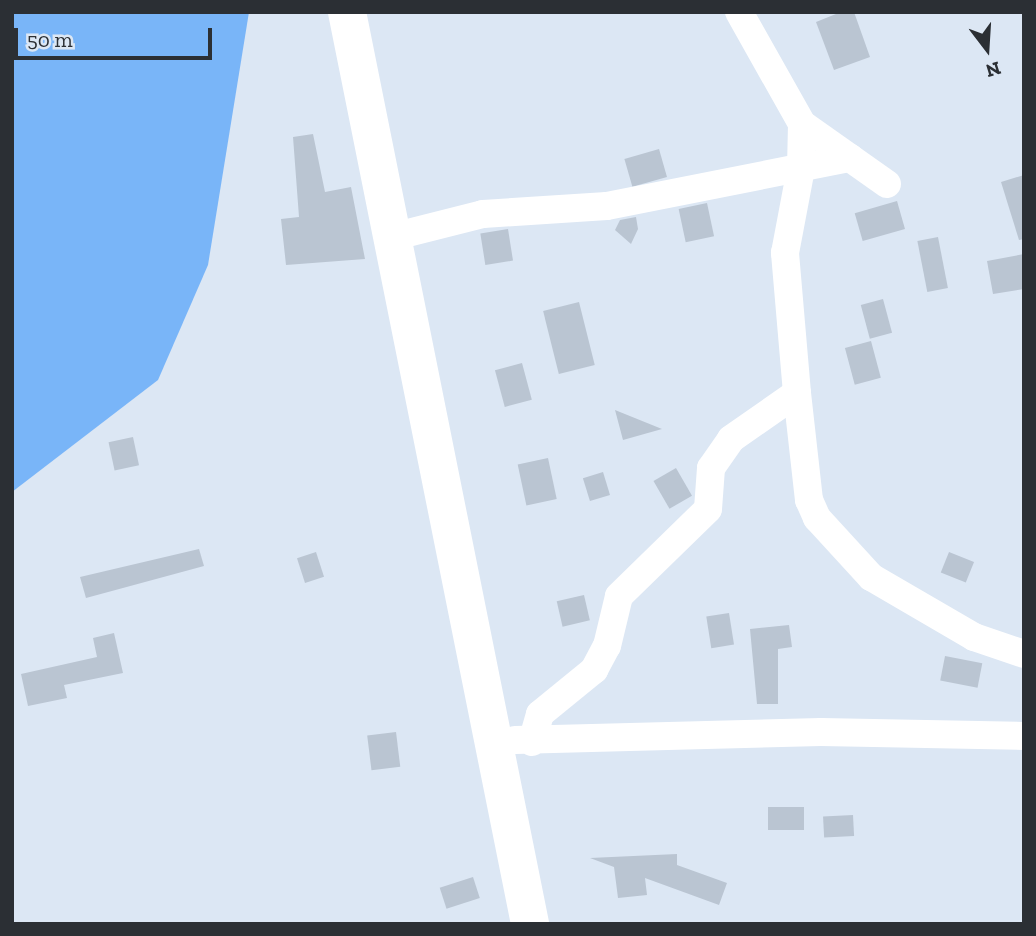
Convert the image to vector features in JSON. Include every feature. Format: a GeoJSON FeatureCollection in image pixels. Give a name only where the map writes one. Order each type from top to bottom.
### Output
{"type":"FeatureCollection","features":[{"type":"Feature","properties":{"kind":"main road"},"geometry":{"type":"LineString","coordinates":[[347,12],[388,238],[530,924]]}},
{"type":"Feature","properties":{"kind":"street"},"geometry":{"type":"LineString","coordinates":[[739,12],[802,124],[887,184]]}},
{"type":"Feature","properties":{"kind":"street"},"geometry":{"type":"LineString","coordinates":[[802,124],[801,168],[785,253],[809,500],[817,518],[871,577],[974,637],[1024,654]]}},
{"type":"Feature","properties":{"kind":"street"},"geometry":{"type":"LineString","coordinates":[[388,238],[483,214],[607,206],[850,158]]}},
{"type":"Feature","properties":{"kind":"street"},"geometry":{"type":"LineString","coordinates":[[532,742],[540,714],[594,670],[619,596],[708,509],[711,468],[731,439],[797,393]]}},
{"type":"Feature","properties":{"kind":"street"},"geometry":{"type":"LineString","coordinates":[[491,737],[532,742],[821,732],[1024,736]]}},
{"type":"Feature","properties":{"kind":"shaded area"},"geometry":{"type":"Polygon","coordinates":[[[12,12],[249,12],[208,265],[158,380],[12,492],[12,12]]]}},
{"type":"Feature","properties":{"kind":"building"},"geometry":{"type":"Polygon","coordinates":[[[841,12],[854,12],[870,57],[834,70],[816,22],[841,12]]]}},
{"type":"Feature","properties":{"kind":"building"},"geometry":{"type":"Polygon","coordinates":[[[313,134],[325,192],[351,187],[365,259],[286,265],[281,219],[299,217],[293,137],[313,134]]]}},
{"type":"Feature","properties":{"kind":"building"},"geometry":{"type":"Polygon","coordinates":[[[659,149],[667,177],[632,187],[624,159],[659,149]]]}},
{"type":"Feature","properties":{"kind":"building"},"geometry":{"type":"Polygon","coordinates":[[[1024,175],[1024,239],[1019,240],[1001,182],[1024,175]]]}},
{"type":"Feature","properties":{"kind":"building"},"geometry":{"type":"Polygon","coordinates":[[[897,201],[905,229],[863,241],[855,213],[897,201]]]}},
{"type":"Feature","properties":{"kind":"building"},"geometry":{"type":"Polygon","coordinates":[[[707,203],[714,236],[686,242],[679,209],[707,203]]]}},
{"type":"Feature","properties":{"kind":"building"},"geometry":{"type":"Polygon","coordinates":[[[636,217],[638,229],[631,244],[615,230],[620,220],[636,217]]]}},
{"type":"Feature","properties":{"kind":"building"},"geometry":{"type":"Polygon","coordinates":[[[508,229],[513,261],[485,265],[480,233],[508,229]]]}},
{"type":"Feature","properties":{"kind":"building"},"geometry":{"type":"Polygon","coordinates":[[[938,237],[948,288],[927,292],[917,241],[938,237]]]}},
{"type":"Feature","properties":{"kind":"building"},"geometry":{"type":"Polygon","coordinates":[[[1024,254],[1024,289],[993,294],[987,261],[1024,254]]]}},
{"type":"Feature","properties":{"kind":"building"},"geometry":{"type":"Polygon","coordinates":[[[883,299],[892,333],[870,339],[861,305],[883,299]]]}},
{"type":"Feature","properties":{"kind":"building"},"geometry":{"type":"Polygon","coordinates":[[[579,302],[595,365],[559,374],[543,311],[579,302]]]}},
{"type":"Feature","properties":{"kind":"building"},"geometry":{"type":"Polygon","coordinates":[[[871,341],[881,378],[855,385],[845,348],[871,341]]]}},
{"type":"Feature","properties":{"kind":"building"},"geometry":{"type":"Polygon","coordinates":[[[522,363],[532,400],[505,407],[495,370],[522,363]]]}},
{"type":"Feature","properties":{"kind":"building"},"geometry":{"type":"Polygon","coordinates":[[[615,410],[662,429],[623,440],[615,410]]]}},
{"type":"Feature","properties":{"kind":"building"},"geometry":{"type":"Polygon","coordinates":[[[133,437],[139,465],[115,471],[109,442],[133,437]]]}},
{"type":"Feature","properties":{"kind":"building"},"geometry":{"type":"Polygon","coordinates":[[[548,458],[557,499],[526,506],[518,464],[548,458]]]}},
{"type":"Feature","properties":{"kind":"building"},"geometry":{"type":"Polygon","coordinates":[[[676,468],[692,496],[669,509],[653,481],[676,468]]]}},
{"type":"Feature","properties":{"kind":"building"},"geometry":{"type":"Polygon","coordinates":[[[603,472],[610,495],[590,501],[583,478],[603,472]]]}},
{"type":"Feature","properties":{"kind":"building"},"geometry":{"type":"Polygon","coordinates":[[[199,549],[204,566],[86,598],[80,577],[199,549]]]}},
{"type":"Feature","properties":{"kind":"building"},"geometry":{"type":"Polygon","coordinates":[[[316,552],[324,577],[305,583],[297,558],[316,552]]]}},
{"type":"Feature","properties":{"kind":"building"},"geometry":{"type":"Polygon","coordinates":[[[949,552],[974,562],[966,583],[941,572],[949,552]]]}},
{"type":"Feature","properties":{"kind":"building"},"geometry":{"type":"Polygon","coordinates":[[[584,595],[590,620],[563,627],[557,601],[584,595]]]}},
{"type":"Feature","properties":{"kind":"building"},"geometry":{"type":"Polygon","coordinates":[[[729,613],[734,645],[711,648],[706,617],[729,613]]]}},
{"type":"Feature","properties":{"kind":"building"},"geometry":{"type":"Polygon","coordinates":[[[789,625],[792,647],[778,649],[778,704],[757,704],[750,629],[789,625]]]}},
{"type":"Feature","properties":{"kind":"building"},"geometry":{"type":"Polygon","coordinates":[[[114,633],[123,673],[64,685],[67,698],[28,706],[21,674],[97,657],[93,638],[114,633]]]}},
{"type":"Feature","properties":{"kind":"building"},"geometry":{"type":"Polygon","coordinates":[[[945,656],[982,663],[978,688],[940,681],[945,656]]]}},
{"type":"Feature","properties":{"kind":"building"},"geometry":{"type":"Polygon","coordinates":[[[396,732],[400,767],[371,770],[367,736],[396,732]]]}},
{"type":"Feature","properties":{"kind":"building"},"geometry":{"type":"Polygon","coordinates":[[[768,807],[804,807],[804,830],[768,830],[768,807]]]}},
{"type":"Feature","properties":{"kind":"building"},"geometry":{"type":"Polygon","coordinates":[[[853,815],[854,836],[824,838],[823,817],[853,815]]]}},
{"type":"Feature","properties":{"kind":"building"},"geometry":{"type":"Polygon","coordinates":[[[677,854],[677,865],[727,883],[719,905],[645,878],[647,895],[618,898],[614,867],[590,858],[677,854]]]}},
{"type":"Feature","properties":{"kind":"building"},"geometry":{"type":"Polygon","coordinates":[[[473,877],[480,898],[447,909],[440,888],[473,877]]]}}]}
